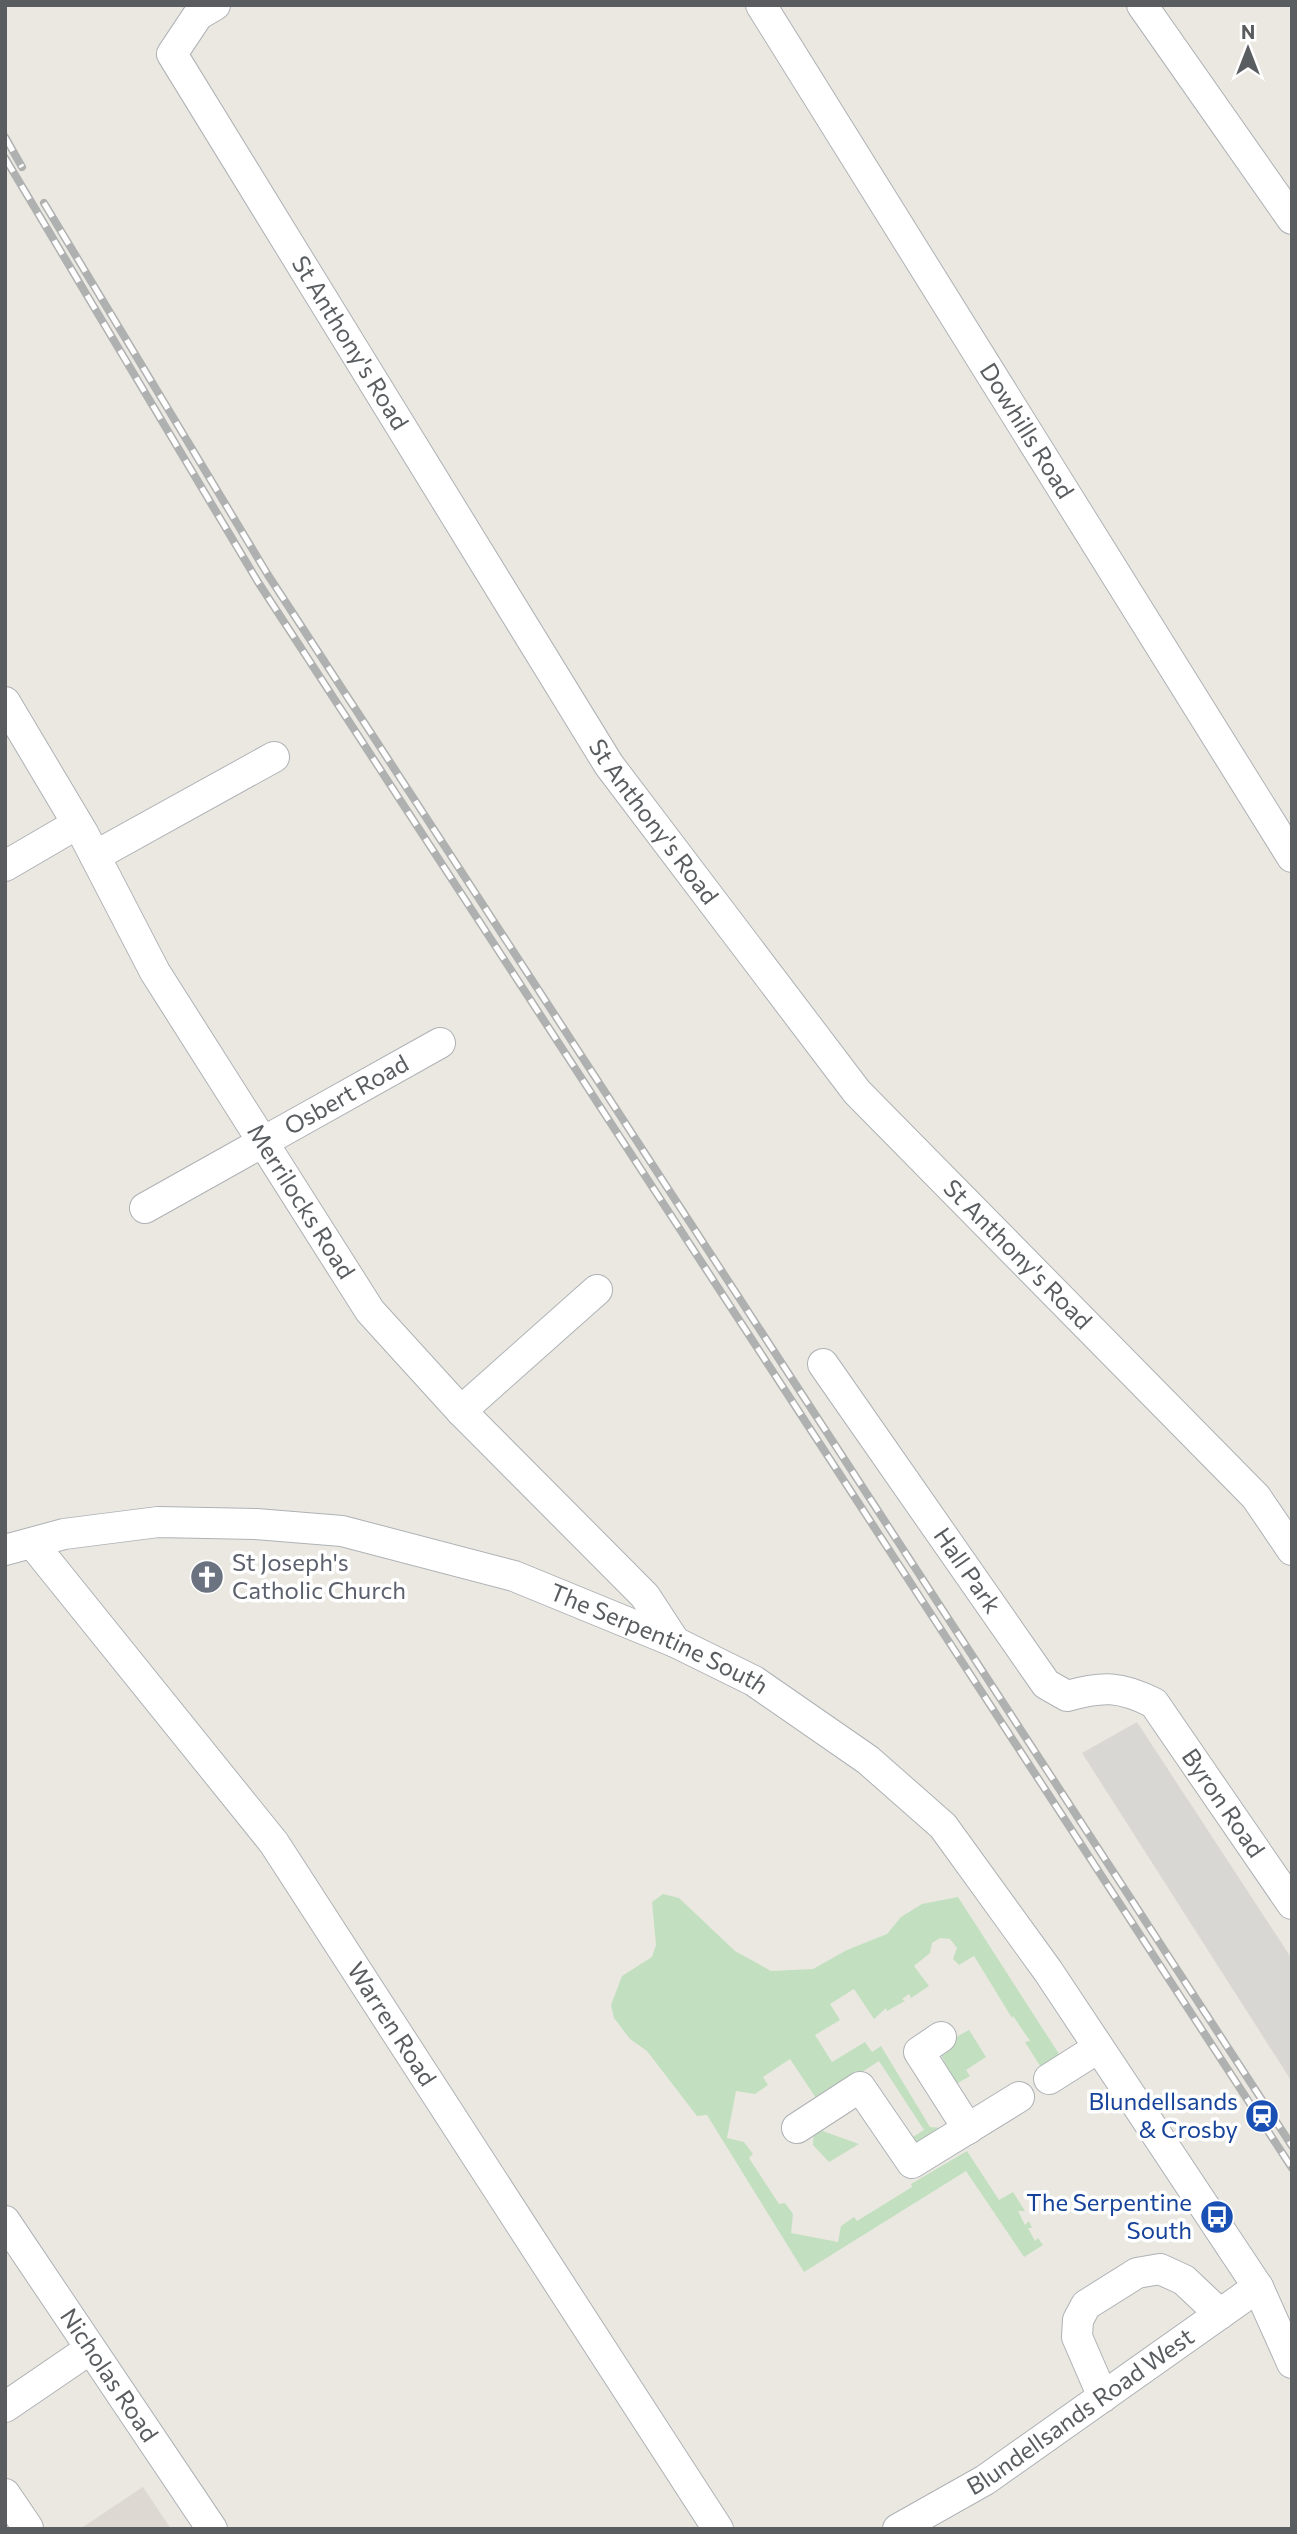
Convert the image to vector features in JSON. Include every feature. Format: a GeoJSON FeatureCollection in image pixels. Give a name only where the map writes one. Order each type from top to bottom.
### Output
{"type":"FeatureCollection","features":[{"type":"Feature","properties":{"kind":"street","name":"St Anthony's Road"},"geometry":{"type":"LineString","coordinates":[[215,5],[198,15],[172,54],[609,765],[858,1092],[1256,1497],[1292,1550]]}},
{"type":"Feature","properties":{"kind":"street","name":"Dowhills Road"},"geometry":{"type":"LineString","coordinates":[[761,5],[1292,857]]}},
{"type":"Feature","properties":{"kind":"street"},"geometry":{"type":"LineString","coordinates":[[1142,5],[1292,219]]}},
{"type":"Feature","properties":{"kind":"street","name":"Merrilocks Road"},"geometry":{"type":"LineString","coordinates":[[5,702],[95,856],[155,972],[370,1311],[461,1411],[645,1596],[675,1642]]}},
{"type":"Feature","properties":{"kind":"street"},"geometry":{"type":"LineString","coordinates":[[95,856],[274,757]]}},
{"type":"Feature","properties":{"kind":"street"},"geometry":{"type":"LineString","coordinates":[[5,866],[77,824]]}},
{"type":"Feature","properties":{"kind":"street","name":"Osbert Road"},"geometry":{"type":"LineString","coordinates":[[145,1208],[440,1043]]}},
{"type":"Feature","properties":{"kind":"street"},"geometry":{"type":"LineString","coordinates":[[461,1411],[597,1290]]}},
{"type":"Feature","properties":{"kind":"street","name":"Hall Park"},"geometry":{"type":"LineString","coordinates":[[823,1364],[1046,1684],[1067,1696],[1096,1688],[1129,1690],[1154,1703]]}},
{"type":"Feature","properties":{"kind":"street","name":"The Serpentine South"},"geometry":{"type":"LineString","coordinates":[[19,1547],[64,1534],[158,1522],[256,1524],[342,1531],[514,1576],[675,1642],[754,1681],[868,1760],[943,1826],[984,1880],[1258,2287],[1292,2363]]}},
{"type":"Feature","properties":{"kind":"street","name":"Warren Road"},"geometry":{"type":"LineString","coordinates":[[19,1547],[274,1843],[719,2529]]}},
{"type":"Feature","properties":{"kind":"street","name":"Byron Road"},"geometry":{"type":"LineString","coordinates":[[1154,1703],[1292,1904]]}},
{"type":"Feature","properties":{"kind":"street"},"geometry":{"type":"LineString","coordinates":[[940,2037],[919,2052],[968,2129]]}},
{"type":"Feature","properties":{"kind":"street"},"geometry":{"type":"LineString","coordinates":[[1049,2079],[1098,2048]]}},
{"type":"Feature","properties":{"kind":"street"},"geometry":{"type":"LineString","coordinates":[[797,2128],[860,2087],[912,2163],[1019,2097]]}},
{"type":"Feature","properties":{"kind":"street","name":"Nicholas Road"},"geometry":{"type":"LineString","coordinates":[[5,2221],[212,2529]]}},
{"type":"Feature","properties":{"kind":"street"},"geometry":{"type":"LineString","coordinates":[[1103,2396],[1077,2337],[1078,2320],[1086,2305],[1137,2273],[1160,2270],[1184,2280],[1220,2314]]}},
{"type":"Feature","properties":{"kind":"street","name":"Blundellsands Road West"},"geometry":{"type":"LineString","coordinates":[[898,2529],[985,2480],[1258,2287]]}},
{"type":"Feature","properties":{"kind":"street"},"geometry":{"type":"LineString","coordinates":[[5,2407],[90,2349]]}},
{"type":"Feature","properties":{"kind":"street"},"geometry":{"type":"LineString","coordinates":[[5,2494],[28,2528]]}},
{"type":"Feature","properties":{"kind":"shaded area"},"geometry":{"type":"Polygon","coordinates":[[[1137,1722],[1292,1959],[1292,2082],[1082,1753],[1137,1722]]]}},
{"type":"Feature","properties":{"kind":"shaded area"},"geometry":{"type":"Polygon","coordinates":[[[143,2487],[171,2529],[80,2529],[143,2487]]]}},
{"type":"Feature","properties":{"kind":"green space"},"geometry":{"type":"Polygon","coordinates":[[[663,1894],[679,1898],[735,1951],[771,1971],[813,1969],[847,1950],[887,1934],[901,1917],[922,1904],[958,1897],[1059,2054],[1054,2064],[1044,2072],[1025,2042],[1030,2041],[1013,2016],[1012,2018],[974,1956],[959,1965],[953,1959],[957,1948],[950,1939],[940,1938],[932,1943],[930,1953],[914,1966],[929,1986],[911,1998],[909,1994],[902,1999],[905,2001],[887,2011],[886,2008],[874,2019],[854,1989],[830,2004],[840,2020],[815,2035],[832,2062],[865,2042],[872,2052],[881,2046],[930,2127],[941,2128],[928,2143],[900,2145],[924,2130],[879,2061],[818,2101],[790,2059],[763,2077],[768,2085],[755,2094],[736,2091],[727,2138],[744,2142],[753,2154],[749,2158],[779,2204],[785,2203],[793,2214],[791,2233],[838,2242],[841,2226],[854,2217],[857,2221],[912,2187],[911,2184],[967,2151],[999,2200],[1013,2192],[1025,2211],[1018,2211],[1025,2225],[1029,2221],[1032,2228],[1028,2228],[1035,2241],[1038,2238],[1043,2245],[1024,2257],[966,2171],[804,2272],[707,2115],[697,2116],[647,2051],[630,2039],[614,2018],[611,2005],[622,1976],[652,1957],[656,1945],[652,1902],[663,1894]]]}},
{"type":"Feature","properties":{"kind":"green space"},"geometry":{"type":"Polygon","coordinates":[[[969,2030],[986,2057],[966,2070],[970,2076],[956,2084],[940,2053],[942,2045],[969,2030]]]}},
{"type":"Feature","properties":{"kind":"green space"},"geometry":{"type":"Polygon","coordinates":[[[814,2128],[859,2144],[829,2162],[813,2145],[814,2128]]]}},
{"type":"Feature","properties":{"kind":"railway"},"geometry":{"type":"LineString","coordinates":[[5,137],[22,167]]}},
{"type":"Feature","properties":{"kind":"railway"},"geometry":{"type":"LineString","coordinates":[[5,158],[258,582],[1292,2168]]}},
{"type":"Feature","properties":{"kind":"railway"},"geometry":{"type":"LineString","coordinates":[[44,203],[268,575],[1292,2146]]}},
{"type":"Feature","properties":{"kind":"place","name":"St Joseph's Catholic Church"},"geometry":{"type":"Point","coordinates":[207,1577]}},
{"type":"Feature","properties":{"kind":"place","name":"Blundellsands & Crosby"},"geometry":{"type":"Point","coordinates":[1262,2116]}},
{"type":"Feature","properties":{"kind":"place","name":"The Serpentine South"},"geometry":{"type":"Point","coordinates":[1217,2217]}}]}
